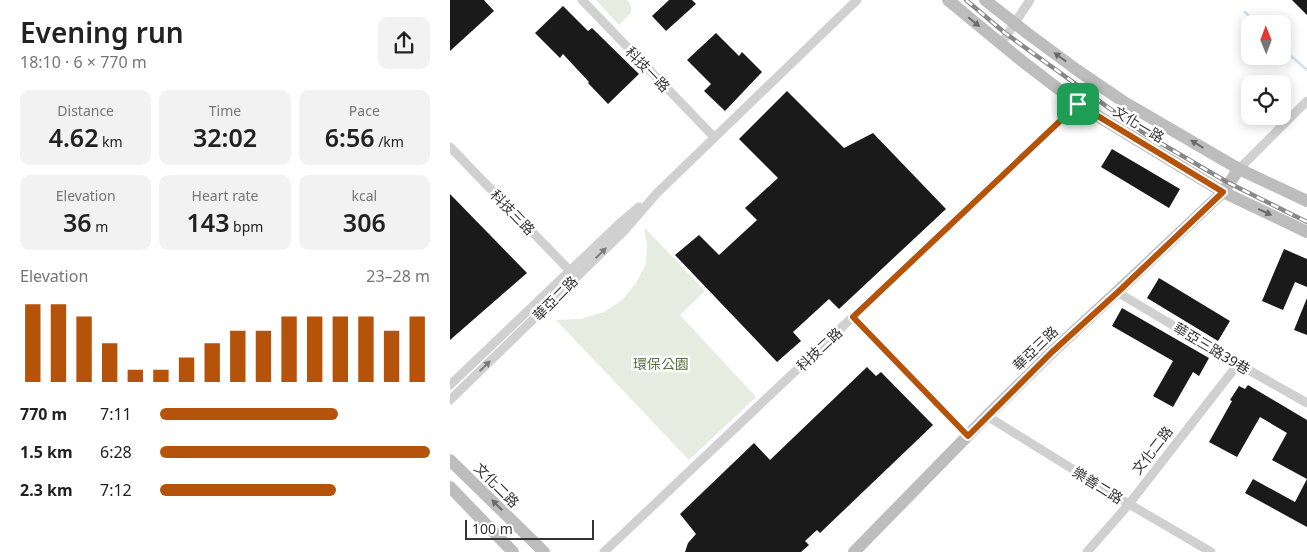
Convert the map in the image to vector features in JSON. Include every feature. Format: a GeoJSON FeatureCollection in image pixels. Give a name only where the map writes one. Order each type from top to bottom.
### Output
{"type":"FeatureCollection","features":[{"type":"Feature","properties":{"kind":"street","name":"科技一路"},"geometry":{"type":"LineString","coordinates":[[582,0],[714,138]]}},
{"type":"Feature","properties":{"kind":"street","name":"華亞二路"},"geometry":{"type":"LineString","coordinates":[[450,400],[619,224],[657,193],[857,0]]}},
{"type":"Feature","properties":{"kind":"street","name":"文化一路"},"geometry":{"type":"LineString","coordinates":[[948,0],[1078,104],[1223,192],[1307,232]]}},
{"type":"Feature","properties":{"kind":"street","name":"文化一路"},"geometry":{"type":"LineString","coordinates":[[986,0],[1077,70],[1124,102],[1239,169],[1307,201]]}},
{"type":"Feature","properties":{"kind":"street"},"geometry":{"type":"LineString","coordinates":[[1001,44],[1030,0]]}},
{"type":"Feature","properties":{"kind":"street"},"geometry":{"type":"LineString","coordinates":[[1239,169],[1307,101]]}},
{"type":"Feature","properties":{"kind":"street","name":"科技二路"},"geometry":{"type":"LineString","coordinates":[[604,552],[1078,104]]}},
{"type":"Feature","properties":{"kind":"street","name":"科技三路"},"geometry":{"type":"LineString","coordinates":[[450,147],[573,274]]}},
{"type":"Feature","properties":{"kind":"street","name":"華亞三路"},"geometry":{"type":"LineString","coordinates":[[854,552],[1052,352],[1223,192],[1239,169]]}},
{"type":"Feature","properties":{"kind":"street","name":"華亞二路"},"geometry":{"type":"LineString","coordinates":[[450,385],[573,274]]}},
{"type":"Feature","properties":{"kind":"street","name":"華亞三路39巷"},"geometry":{"type":"LineString","coordinates":[[1118,292],[1307,403]]}},
{"type":"Feature","properties":{"kind":"street"},"geometry":{"type":"LineString","coordinates":[[853,317],[968,436]]}},
{"type":"Feature","properties":{"kind":"street","name":"文化二路"},"geometry":{"type":"LineString","coordinates":[[1087,552],[1129,504],[1238,364]]}},
{"type":"Feature","properties":{"kind":"street","name":"樂善二路"},"geometry":{"type":"LineString","coordinates":[[987,416],[1129,504],[1211,552]]}},
{"type":"Feature","properties":{"kind":"street","name":"文化二路"},"geometry":{"type":"LineString","coordinates":[[450,460],[544,552]]}},
{"type":"Feature","properties":{"kind":"street"},"geometry":{"type":"LineString","coordinates":[[450,487],[514,552]]}},
{"type":"Feature","properties":{"kind":"green space"},"geometry":{"type":"Polygon","coordinates":[[[596,0],[627,0],[631,7],[630,13],[619,25],[596,0]]]}},
{"type":"Feature","properties":{"kind":"green space","name":"環保公園"},"geometry":{"type":"Polygon","coordinates":[[[644,227],[705,291],[680,315],[756,397],[689,460],[556,320],[580,319],[604,312],[622,300],[636,283],[646,264],[647,245],[644,227]]]}},
{"type":"Feature","properties":{"kind":"building"},"geometry":{"type":"Polygon","coordinates":[[[450,0],[484,0],[494,11],[450,51],[450,0]]]}},
{"type":"Feature","properties":{"kind":"building"},"geometry":{"type":"Polygon","coordinates":[[[669,0],[692,0],[696,4],[666,31],[652,16],[669,0]]]}},
{"type":"Feature","properties":{"kind":"building"},"geometry":{"type":"Polygon","coordinates":[[[1292,0],[1307,0],[1307,15],[1292,0]]]}},
{"type":"Feature","properties":{"kind":"building"},"geometry":{"type":"Polygon","coordinates":[[[563,6],[588,31],[592,28],[639,74],[608,104],[563,54],[560,58],[535,33],[563,6]]]}},
{"type":"Feature","properties":{"kind":"building"},"geometry":{"type":"Polygon","coordinates":[[[716,33],[739,56],[742,52],[762,72],[725,111],[704,91],[711,84],[687,60],[716,33]]]}},
{"type":"Feature","properties":{"kind":"building"},"geometry":{"type":"Polygon","coordinates":[[[787,91],[844,148],[873,133],[946,209],[839,309],[829,299],[793,332],[801,341],[777,362],[675,255],[699,235],[719,255],[757,220],[745,208],[778,178],[739,139],[787,91]]]}},
{"type":"Feature","properties":{"kind":"building"},"geometry":{"type":"Polygon","coordinates":[[[1112,149],[1180,189],[1169,208],[1101,167],[1112,149]]]}},
{"type":"Feature","properties":{"kind":"building"},"geometry":{"type":"Polygon","coordinates":[[[450,194],[527,273],[450,340],[450,194]]]}},
{"type":"Feature","properties":{"kind":"building"},"geometry":{"type":"Polygon","coordinates":[[[1284,249],[1307,259],[1307,287],[1295,282],[1283,310],[1262,301],[1284,249]]]}},
{"type":"Feature","properties":{"kind":"building"},"geometry":{"type":"Polygon","coordinates":[[[1159,278],[1230,321],[1218,341],[1147,298],[1159,278]]]}},
{"type":"Feature","properties":{"kind":"building"},"geometry":{"type":"Polygon","coordinates":[[[1307,298],[1307,335],[1294,330],[1307,298]]]}},
{"type":"Feature","properties":{"kind":"building"},"geometry":{"type":"Polygon","coordinates":[[[1122,308],[1209,358],[1199,376],[1193,372],[1173,407],[1153,396],[1173,361],[1112,326],[1122,308]]]}},
{"type":"Feature","properties":{"kind":"building"},"geometry":{"type":"Polygon","coordinates":[[[867,367],[876,376],[881,372],[933,425],[820,533],[817,530],[805,541],[809,545],[801,552],[685,552],[688,543],[696,534],[680,514],[754,443],[770,460],[867,367]]]}},
{"type":"Feature","properties":{"kind":"building"},"geometry":{"type":"Polygon","coordinates":[[[1248,385],[1307,420],[1307,479],[1272,460],[1287,433],[1260,417],[1237,457],[1209,442],[1239,386],[1245,389],[1248,385]]]}},
{"type":"Feature","properties":{"kind":"building"},"geometry":{"type":"Polygon","coordinates":[[[1253,479],[1295,502],[1307,479],[1307,527],[1245,493],[1253,479]]]}},
{"type":"Feature","properties":{"kind":"waterway"},"geometry":{"type":"LineString","coordinates":[[1245,12],[1248,15]]}},
{"type":"Feature","properties":{"kind":"waterway"},"geometry":{"type":"LineString","coordinates":[[1291,56],[1307,70]]}},
{"type":"Feature","properties":{"kind":"railway"},"geometry":{"type":"LineString","coordinates":[[966,0],[1005,33],[1145,134],[1227,182],[1307,222]]}},
{"type":"Feature","properties":{"kind":"route"},"geometry":{"type":"LineString","coordinates":[[1078,104],[1223,192],[1052,352],[968,436],[853,317],[1078,104]]}}]}
